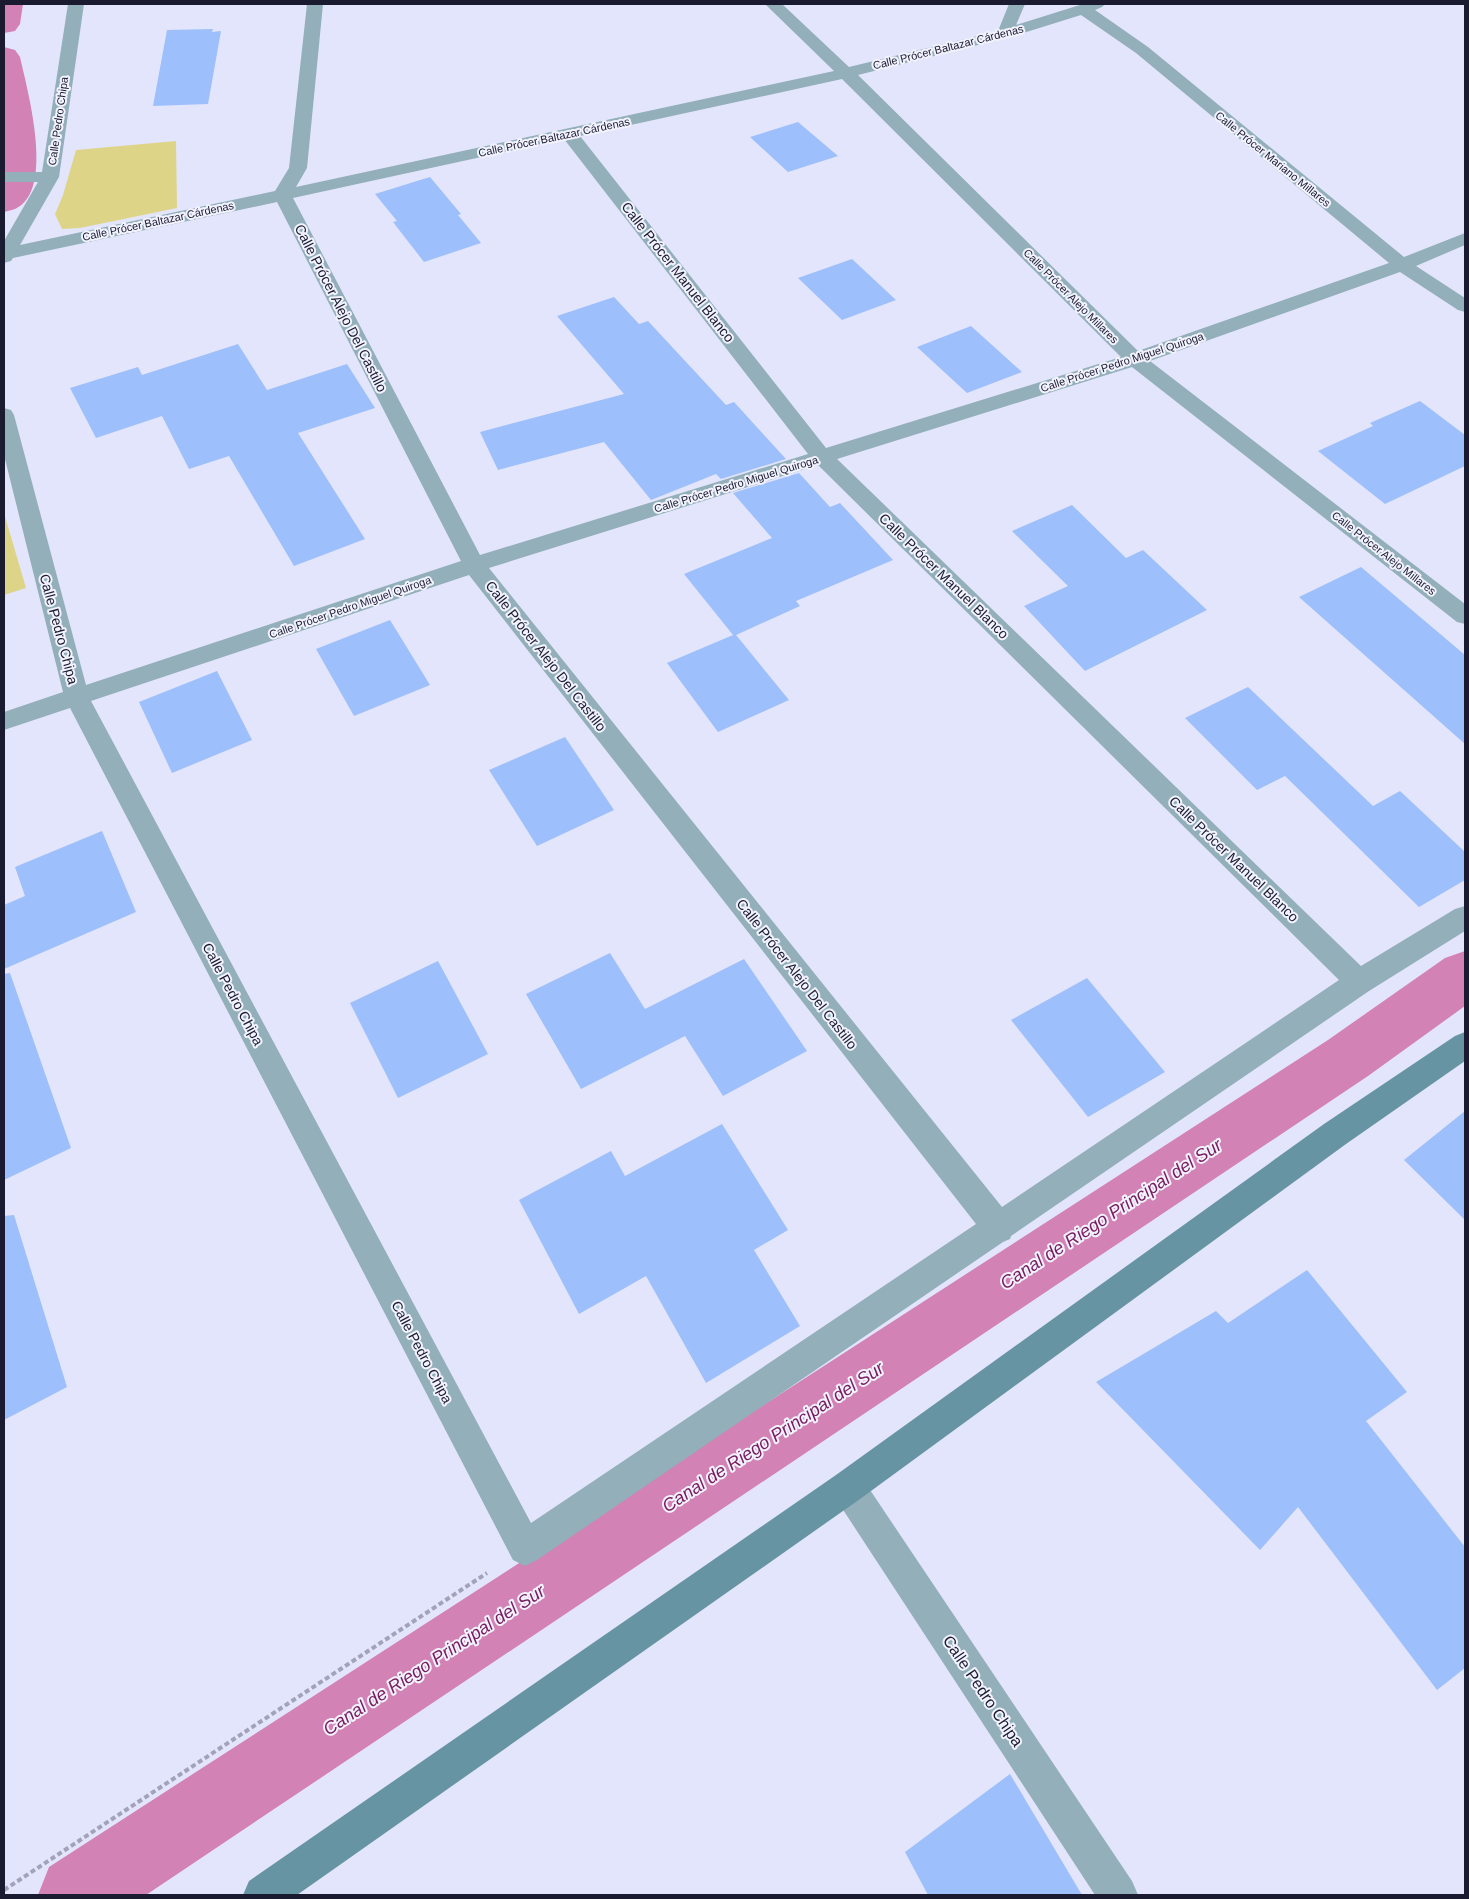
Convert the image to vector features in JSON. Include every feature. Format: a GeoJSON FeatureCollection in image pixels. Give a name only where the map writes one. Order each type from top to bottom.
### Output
{"type":"FeatureCollection","features":[{"type":"Feature","properties":{"kind":"street","name":"Calle Pedro Chipa"},"geometry":{"type":"LineString","coordinates":[[5,255],[47,177],[76,4]]}},
{"type":"Feature","properties":{"kind":"street"},"geometry":{"type":"LineString","coordinates":[[282,195],[298,168],[316,4]]}},
{"type":"Feature","properties":{"kind":"street","name":"Calle Prócer Alejo Millares"},"geometry":{"type":"LineString","coordinates":[[772,4],[846,72],[1135,360],[1465,616]]}},
{"type":"Feature","properties":{"kind":"street"},"geometry":{"type":"LineString","coordinates":[[1004,34],[1017,4]]}},
{"type":"Feature","properties":{"kind":"street","name":"Calle Prócer Baltazar Cárdenas"},"geometry":{"type":"LineString","coordinates":[[5,255],[570,134],[846,72],[1004,34],[1090,6]]}},
{"type":"Feature","properties":{"kind":"street","name":"Calle Prócer Mariano Millares"},"geometry":{"type":"LineString","coordinates":[[1090,6],[1402,265],[1465,306]]}},
{"type":"Feature","properties":{"kind":"street","name":"Calle Prócer Manuel Blanco"},"geometry":{"type":"LineString","coordinates":[[570,134],[822,457],[1359,982]]}},
{"type":"Feature","properties":{"kind":"street"},"geometry":{"type":"LineString","coordinates":[[4,177],[47,177]]}},
{"type":"Feature","properties":{"kind":"street","name":"Calle Prócer Alejo Del Castillo"},"geometry":{"type":"LineString","coordinates":[[282,195],[474,565],[999,1228]]}},
{"type":"Feature","properties":{"kind":"street","name":"Calle Prócer Pedro Miguel Quiroga"},"geometry":{"type":"LineString","coordinates":[[4,721],[474,565],[1135,360],[1402,265],[1465,238]]}},
{"type":"Feature","properties":{"kind":"street","name":"Calle Pedro Chipa"},"geometry":{"type":"LineString","coordinates":[[4,414],[77,698],[525,1548]]}},
{"type":"Feature","properties":{"kind":"street"},"geometry":{"type":"LineString","coordinates":[[525,1548],[1359,982],[1465,917]]}},
{"type":"Feature","properties":{"kind":"street"},"geometry":{"type":"LineString","coordinates":[[263,1895],[848,1488],[1335,1134],[1465,1045]]}},
{"type":"Feature","properties":{"kind":"street","name":"Calle Pedro Chipa"},"geometry":{"type":"LineString","coordinates":[[848,1488],[1118,1895]]}},
{"type":"Feature","properties":{"kind":"path"},"geometry":{"type":"LineString","coordinates":[[4,1890],[525,1548]]}},
{"type":"Feature","properties":{"kind":"shaded area"},"geometry":{"type":"Polygon","coordinates":[[[176,141],[177,208],[80,228],[62,229],[55,214],[63,195],[76,150],[176,141]]]}},
{"type":"Feature","properties":{"kind":"shaded area"},"geometry":{"type":"Polygon","coordinates":[[[4,513],[26,588],[4,595],[4,513]]]}},
{"type":"Feature","properties":{"kind":"building"},"geometry":{"type":"Polygon","coordinates":[[[213,29],[212,32],[221,31],[208,104],[153,106],[167,30],[213,29]]]}},
{"type":"Feature","properties":{"kind":"building"},"geometry":{"type":"Polygon","coordinates":[[[798,122],[838,156],[788,172],[750,137],[798,122]]]}},
{"type":"Feature","properties":{"kind":"building"},"geometry":{"type":"Polygon","coordinates":[[[430,177],[461,214],[458,215],[481,243],[424,262],[393,222],[397,221],[375,194],[430,177]]]}},
{"type":"Feature","properties":{"kind":"building"},"geometry":{"type":"Polygon","coordinates":[[[852,259],[896,300],[842,320],[798,278],[852,259]]]}},
{"type":"Feature","properties":{"kind":"building"},"geometry":{"type":"Polygon","coordinates":[[[614,297],[639,324],[648,321],[726,405],[734,402],[786,459],[721,479],[716,474],[651,500],[604,442],[498,470],[480,432],[624,394],[557,316],[614,297]]]}},
{"type":"Feature","properties":{"kind":"building"},"geometry":{"type":"Polygon","coordinates":[[[971,326],[1022,372],[967,393],[917,347],[971,326]]]}},
{"type":"Feature","properties":{"kind":"building"},"geometry":{"type":"Polygon","coordinates":[[[238,344],[267,390],[347,364],[375,408],[298,433],[365,539],[294,566],[229,456],[189,469],[162,416],[96,438],[70,388],[138,367],[142,375],[238,344]]]}},
{"type":"Feature","properties":{"kind":"building"},"geometry":{"type":"Polygon","coordinates":[[[1420,401],[1465,435],[1465,466],[1385,504],[1318,451],[1373,426],[1370,423],[1420,401]]]}},
{"type":"Feature","properties":{"kind":"building"},"geometry":{"type":"Polygon","coordinates":[[[799,473],[830,507],[840,503],[893,560],[796,601],[800,606],[736,635],[789,700],[718,732],[667,663],[733,635],[684,574],[772,538],[733,493],[799,473]]]}},
{"type":"Feature","properties":{"kind":"building"},"geometry":{"type":"Polygon","coordinates":[[[1072,505],[1126,558],[1143,550],[1207,610],[1085,671],[1024,606],[1068,586],[1012,531],[1072,505]]]}},
{"type":"Feature","properties":{"kind":"building"},"geometry":{"type":"Polygon","coordinates":[[[1361,567],[1465,655],[1465,744],[1299,597],[1361,567]]]}},
{"type":"Feature","properties":{"kind":"building"},"geometry":{"type":"Polygon","coordinates":[[[390,620],[430,685],[354,716],[316,649],[390,620]]]}},
{"type":"Feature","properties":{"kind":"building"},"geometry":{"type":"Polygon","coordinates":[[[217,671],[252,740],[172,773],[139,702],[217,671]]]}},
{"type":"Feature","properties":{"kind":"building"},"geometry":{"type":"Polygon","coordinates":[[[1248,687],[1373,806],[1400,791],[1465,852],[1465,880],[1419,907],[1285,776],[1257,790],[1185,718],[1248,687]]]}},
{"type":"Feature","properties":{"kind":"building"},"geometry":{"type":"Polygon","coordinates":[[[565,737],[614,810],[537,846],[489,770],[565,737]]]}},
{"type":"Feature","properties":{"kind":"building"},"geometry":{"type":"Polygon","coordinates":[[[102,831],[136,912],[4,969],[4,905],[25,896],[15,867],[102,831]]]}},
{"type":"Feature","properties":{"kind":"building"},"geometry":{"type":"Polygon","coordinates":[[[610,953],[645,1009],[744,959],[807,1051],[723,1096],[685,1036],[581,1089],[526,994],[610,953]]]}},
{"type":"Feature","properties":{"kind":"building"},"geometry":{"type":"Polygon","coordinates":[[[438,961],[488,1054],[398,1098],[350,1003],[438,961]]]}},
{"type":"Feature","properties":{"kind":"building"},"geometry":{"type":"Polygon","coordinates":[[[10,973],[71,1148],[4,1180],[4,974],[10,973]]]}},
{"type":"Feature","properties":{"kind":"building"},"geometry":{"type":"Polygon","coordinates":[[[1087,978],[1165,1072],[1088,1117],[1011,1020],[1087,978]]]}},
{"type":"Feature","properties":{"kind":"building"},"geometry":{"type":"Polygon","coordinates":[[[1465,1111],[1465,1220],[1404,1160],[1465,1111]]]}},
{"type":"Feature","properties":{"kind":"building"},"geometry":{"type":"Polygon","coordinates":[[[722,1124],[788,1230],[754,1250],[800,1326],[706,1383],[646,1276],[579,1314],[519,1200],[611,1151],[625,1176],[722,1124]]]}},
{"type":"Feature","properties":{"kind":"building"},"geometry":{"type":"Polygon","coordinates":[[[14,1215],[67,1387],[4,1420],[4,1216],[14,1215]]]}},
{"type":"Feature","properties":{"kind":"building"},"geometry":{"type":"Polygon","coordinates":[[[1307,1270],[1407,1392],[1366,1421],[1465,1547],[1465,1668],[1437,1690],[1298,1507],[1260,1550],[1096,1382],[1216,1311],[1228,1323],[1307,1270]]]}},
{"type":"Feature","properties":{"kind":"building"},"geometry":{"type":"Polygon","coordinates":[[[1010,1774],[1082,1895],[928,1895],[905,1852],[1010,1774]]]}},
{"type":"Feature","properties":{"kind":"waterway","name":"Canal de Riego Principal del Sur"},"geometry":{"type":"LineString","coordinates":[[4,24],[8,4]]}},
{"type":"Feature","properties":{"kind":"waterway","name":"Canal de Riego Principal del Sur"},"geometry":{"type":"LineString","coordinates":[[4,57],[19,142],[20,160],[16,186],[4,201]]}},
{"type":"Feature","properties":{"kind":"waterway","name":"Canal de Riego Principal del Sur"},"geometry":{"type":"LineString","coordinates":[[77,1895],[1348,1058],[1465,975]]}}]}
